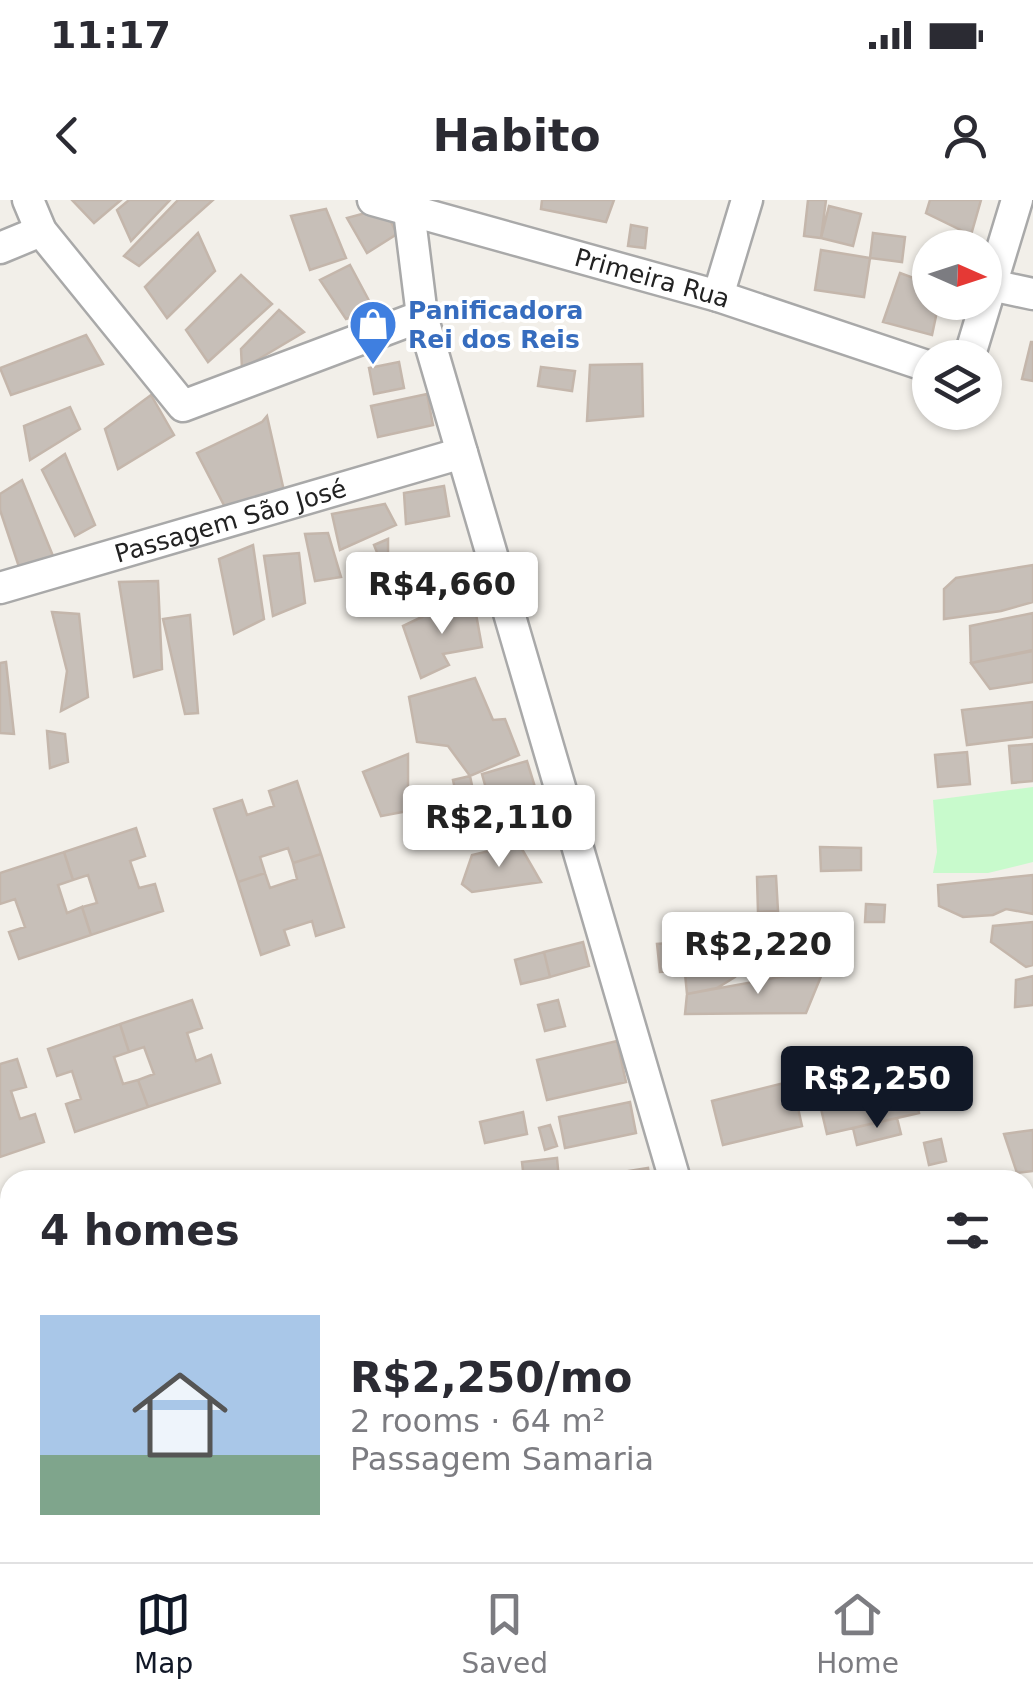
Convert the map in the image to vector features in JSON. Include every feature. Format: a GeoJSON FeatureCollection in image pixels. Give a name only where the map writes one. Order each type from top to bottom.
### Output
{"type":"FeatureCollection","features":[{"type":"Feature","properties":{"kind":"street"},"geometry":{"type":"LineString","coordinates":[[28,200],[40,231],[182,406],[422,316]]}},
{"type":"Feature","properties":{"kind":"street","name":"Primeira Rua"},"geometry":{"type":"LineString","coordinates":[[373,200],[409,212],[464,213],[912,361]]}},
{"type":"Feature","properties":{"kind":"street"},"geometry":{"type":"LineString","coordinates":[[718,296],[748,200]]}},
{"type":"Feature","properties":{"kind":"street"},"geometry":{"type":"LineString","coordinates":[[1002,249],[1017,200]]}},
{"type":"Feature","properties":{"kind":"street"},"geometry":{"type":"LineString","coordinates":[[409,212],[422,316],[672,1170]]}},
{"type":"Feature","properties":{"kind":"street"},"geometry":{"type":"LineString","coordinates":[[0,248],[40,231]]}},
{"type":"Feature","properties":{"kind":"street"},"geometry":{"type":"LineString","coordinates":[[1002,287],[1033,294]]}},
{"type":"Feature","properties":{"kind":"street","name":"Passagem São José"},"geometry":{"type":"LineString","coordinates":[[0,588],[462,453]]}},
{"type":"Feature","properties":{"kind":"green space"},"geometry":{"type":"Polygon","coordinates":[[[1033,787],[1033,862],[988,873],[933,873],[937,852],[933,800],[1033,787]]]}},
{"type":"Feature","properties":{"kind":"building"},"geometry":{"type":"Polygon","coordinates":[[[72,200],[121,200],[94,223],[72,200]]]}},
{"type":"Feature","properties":{"kind":"building"},"geometry":{"type":"Polygon","coordinates":[[[129,200],[170,200],[131,241],[117,210],[129,200]]]}},
{"type":"Feature","properties":{"kind":"building"},"geometry":{"type":"Polygon","coordinates":[[[178,200],[213,200],[139,266],[124,256],[178,200]]]}},
{"type":"Feature","properties":{"kind":"building"},"geometry":{"type":"Polygon","coordinates":[[[542,200],[614,200],[606,222],[541,209],[542,200]]]}},
{"type":"Feature","properties":{"kind":"building"},"geometry":{"type":"Polygon","coordinates":[[[808,200],[826,200],[821,238],[804,236],[808,200]]]}},
{"type":"Feature","properties":{"kind":"building"},"geometry":{"type":"Polygon","coordinates":[[[930,200],[981,200],[972,230],[961,230],[926,213],[930,200]]]}},
{"type":"Feature","properties":{"kind":"building"},"geometry":{"type":"Polygon","coordinates":[[[829,206],[861,214],[853,246],[821,238],[829,206]]]}},
{"type":"Feature","properties":{"kind":"building"},"geometry":{"type":"Polygon","coordinates":[[[384,208],[397,234],[367,253],[347,218],[384,208]]]}},
{"type":"Feature","properties":{"kind":"building"},"geometry":{"type":"Polygon","coordinates":[[[326,209],[346,258],[310,270],[291,216],[326,209]]]}},
{"type":"Feature","properties":{"kind":"building"},"geometry":{"type":"Polygon","coordinates":[[[631,225],[647,228],[645,248],[628,246],[631,225]]]}},
{"type":"Feature","properties":{"kind":"building"},"geometry":{"type":"Polygon","coordinates":[[[198,233],[215,271],[167,318],[145,287],[198,233]]]}},
{"type":"Feature","properties":{"kind":"building"},"geometry":{"type":"Polygon","coordinates":[[[873,233],[905,237],[902,262],[870,258],[873,233]]]}},
{"type":"Feature","properties":{"kind":"building"},"geometry":{"type":"Polygon","coordinates":[[[821,250],[870,258],[864,297],[815,290],[821,250]]]}},
{"type":"Feature","properties":{"kind":"building"},"geometry":{"type":"Polygon","coordinates":[[[350,265],[374,310],[346,319],[320,280],[350,265]]]}},
{"type":"Feature","properties":{"kind":"building"},"geometry":{"type":"Polygon","coordinates":[[[900,273],[912,277],[912,320],[935,320],[932,335],[883,322],[900,273]]]}},
{"type":"Feature","properties":{"kind":"building"},"geometry":{"type":"Polygon","coordinates":[[[241,275],[272,304],[208,362],[186,330],[241,275]]]}},
{"type":"Feature","properties":{"kind":"building"},"geometry":{"type":"Polygon","coordinates":[[[279,310],[304,332],[242,369],[241,349],[279,310]]]}},
{"type":"Feature","properties":{"kind":"building"},"geometry":{"type":"Polygon","coordinates":[[[86,335],[103,364],[11,395],[0,368],[86,335]]]}},
{"type":"Feature","properties":{"kind":"building"},"geometry":{"type":"Polygon","coordinates":[[[1033,342],[1033,381],[1022,379],[1033,342]]]}},
{"type":"Feature","properties":{"kind":"building"},"geometry":{"type":"Polygon","coordinates":[[[399,362],[404,388],[374,394],[369,368],[399,362]]]}},
{"type":"Feature","properties":{"kind":"building"},"geometry":{"type":"Polygon","coordinates":[[[642,364],[643,416],[587,421],[590,365],[642,364]]]}},
{"type":"Feature","properties":{"kind":"building"},"geometry":{"type":"Polygon","coordinates":[[[541,367],[575,371],[572,391],[538,386],[541,367]]]}},
{"type":"Feature","properties":{"kind":"building"},"geometry":{"type":"Polygon","coordinates":[[[427,394],[433,425],[378,437],[371,406],[427,394]]]}},
{"type":"Feature","properties":{"kind":"building"},"geometry":{"type":"Polygon","coordinates":[[[151,395],[174,435],[118,469],[105,429],[151,395]]]}},
{"type":"Feature","properties":{"kind":"building"},"geometry":{"type":"Polygon","coordinates":[[[70,407],[80,429],[30,460],[24,426],[70,407]]]}},
{"type":"Feature","properties":{"kind":"building"},"geometry":{"type":"Polygon","coordinates":[[[267,416],[284,491],[245,500],[227,511],[197,453],[267,416]]]}},
{"type":"Feature","properties":{"kind":"building"},"geometry":{"type":"Polygon","coordinates":[[[65,454],[95,525],[75,536],[42,470],[65,454]]]}},
{"type":"Feature","properties":{"kind":"building"},"geometry":{"type":"Polygon","coordinates":[[[22,480],[53,556],[19,567],[0,510],[0,494],[22,480]]]}},
{"type":"Feature","properties":{"kind":"building"},"geometry":{"type":"Polygon","coordinates":[[[444,486],[449,516],[406,524],[404,493],[444,486]]]}},
{"type":"Feature","properties":{"kind":"building"},"geometry":{"type":"Polygon","coordinates":[[[385,504],[396,525],[340,550],[332,514],[385,504]]]}},
{"type":"Feature","properties":{"kind":"building"},"geometry":{"type":"Polygon","coordinates":[[[328,533],[341,577],[315,581],[305,534],[328,533]]]}},
{"type":"Feature","properties":{"kind":"building"},"geometry":{"type":"Polygon","coordinates":[[[388,539],[388,580],[374,545],[388,539]]]}},
{"type":"Feature","properties":{"kind":"building"},"geometry":{"type":"Polygon","coordinates":[[[253,545],[264,619],[234,634],[219,559],[253,545]]]}},
{"type":"Feature","properties":{"kind":"building"},"geometry":{"type":"Polygon","coordinates":[[[299,553],[305,603],[273,616],[264,556],[299,553]]]}},
{"type":"Feature","properties":{"kind":"building"},"geometry":{"type":"Polygon","coordinates":[[[1033,565],[1033,602],[944,619],[944,589],[956,578],[1033,565]]]}},
{"type":"Feature","properties":{"kind":"building"},"geometry":{"type":"Polygon","coordinates":[[[158,581],[162,669],[134,677],[119,582],[158,581]]]}},
{"type":"Feature","properties":{"kind":"building"},"geometry":{"type":"Polygon","coordinates":[[[474,603],[482,647],[443,654],[449,665],[421,678],[403,626],[428,614],[474,603]]]}},
{"type":"Feature","properties":{"kind":"building"},"geometry":{"type":"Polygon","coordinates":[[[52,612],[79,614],[88,697],[61,711],[67,671],[52,612]]]}},
{"type":"Feature","properties":{"kind":"building"},"geometry":{"type":"Polygon","coordinates":[[[1033,613],[1033,650],[971,663],[970,626],[1033,613]]]}},
{"type":"Feature","properties":{"kind":"building"},"geometry":{"type":"Polygon","coordinates":[[[190,615],[198,713],[185,714],[163,619],[190,615]]]}},
{"type":"Feature","properties":{"kind":"building"},"geometry":{"type":"Polygon","coordinates":[[[1033,651],[1033,682],[990,689],[971,663],[1033,651]]]}},
{"type":"Feature","properties":{"kind":"building"},"geometry":{"type":"Polygon","coordinates":[[[6,662],[14,734],[0,733],[0,663],[6,662]]]}},
{"type":"Feature","properties":{"kind":"building"},"geometry":{"type":"Polygon","coordinates":[[[475,678],[493,720],[505,719],[519,755],[470,776],[448,746],[417,742],[409,697],[475,678]]]}},
{"type":"Feature","properties":{"kind":"building"},"geometry":{"type":"Polygon","coordinates":[[[1033,702],[1033,737],[967,745],[962,710],[1033,702]]]}},
{"type":"Feature","properties":{"kind":"building"},"geometry":{"type":"Polygon","coordinates":[[[47,731],[65,734],[68,762],[50,768],[47,731]]]}},
{"type":"Feature","properties":{"kind":"building"},"geometry":{"type":"Polygon","coordinates":[[[1033,744],[1033,781],[1012,783],[1009,746],[1033,744]]]}},
{"type":"Feature","properties":{"kind":"building"},"geometry":{"type":"Polygon","coordinates":[[[967,752],[970,784],[938,787],[935,755],[967,752]]]}},
{"type":"Feature","properties":{"kind":"building"},"geometry":{"type":"Polygon","coordinates":[[[408,754],[408,811],[381,816],[363,772],[408,754]]]}},
{"type":"Feature","properties":{"kind":"building"},"geometry":{"type":"Polygon","coordinates":[[[527,761],[538,797],[492,810],[482,774],[527,761]]]}},
{"type":"Feature","properties":{"kind":"building"},"geometry":{"type":"Polygon","coordinates":[[[470,776],[477,809],[460,813],[453,780],[470,776]]]}},
{"type":"Feature","properties":{"kind":"building"},"geometry":{"type":"Polygon","coordinates":[[[297,781],[321,854],[293,863],[288,848],[260,857],[265,873],[238,882],[214,809],[242,800],[247,815],[274,806],[269,791],[297,781]]]}},
{"type":"Feature","properties":{"kind":"building"},"geometry":{"type":"Polygon","coordinates":[[[543,808],[550,837],[519,844],[513,815],[543,808]]]}},
{"type":"Feature","properties":{"kind":"building"},"geometry":{"type":"Polygon","coordinates":[[[136,828],[145,856],[130,861],[139,888],[155,884],[163,911],[91,935],[82,907],[97,903],[88,875],[73,880],[64,852],[136,828]]]}},
{"type":"Feature","properties":{"kind":"building"},"geometry":{"type":"Polygon","coordinates":[[[519,844],[541,882],[472,892],[462,884],[472,855],[519,844]]]}},
{"type":"Feature","properties":{"kind":"building"},"geometry":{"type":"Polygon","coordinates":[[[820,847],[861,848],[861,870],[821,871],[820,847]]]}},
{"type":"Feature","properties":{"kind":"building"},"geometry":{"type":"Polygon","coordinates":[[[64,852],[73,880],[58,885],[67,913],[82,907],[91,935],[19,959],[9,932],[25,927],[15,899],[0,904],[0,873],[64,852]]]}},
{"type":"Feature","properties":{"kind":"building"},"geometry":{"type":"Polygon","coordinates":[[[321,854],[344,927],[316,936],[312,921],[284,930],[289,945],[261,955],[238,882],[265,873],[270,888],[297,879],[293,863],[321,854]]]}},
{"type":"Feature","properties":{"kind":"building"},"geometry":{"type":"Polygon","coordinates":[[[1033,875],[1033,914],[1006,909],[993,915],[963,917],[939,906],[938,885],[1033,875]]]}},
{"type":"Feature","properties":{"kind":"building"},"geometry":{"type":"Polygon","coordinates":[[[776,876],[778,911],[758,912],[757,877],[776,876]]]}},
{"type":"Feature","properties":{"kind":"building"},"geometry":{"type":"Polygon","coordinates":[[[866,904],[885,905],[884,922],[865,922],[866,904]]]}},
{"type":"Feature","properties":{"kind":"building"},"geometry":{"type":"Polygon","coordinates":[[[1033,922],[1033,965],[1026,967],[991,942],[993,926],[1033,922]]]}},
{"type":"Feature","properties":{"kind":"building"},"geometry":{"type":"Polygon","coordinates":[[[771,928],[774,950],[743,953],[741,931],[771,928]]]}},
{"type":"Feature","properties":{"kind":"building"},"geometry":{"type":"Polygon","coordinates":[[[741,931],[743,953],[704,957],[702,936],[741,931]]]}},
{"type":"Feature","properties":{"kind":"building"},"geometry":{"type":"Polygon","coordinates":[[[702,936],[704,957],[684,959],[681,938],[702,936]]]}},
{"type":"Feature","properties":{"kind":"building"},"geometry":{"type":"Polygon","coordinates":[[[583,942],[589,966],[550,977],[544,952],[583,942]]]}},
{"type":"Feature","properties":{"kind":"building"},"geometry":{"type":"Polygon","coordinates":[[[669,943],[672,971],[660,972],[657,944],[669,943]]]}},
{"type":"Feature","properties":{"kind":"building"},"geometry":{"type":"Polygon","coordinates":[[[544,952],[550,977],[521,984],[515,960],[544,952]]]}},
{"type":"Feature","properties":{"kind":"building"},"geometry":{"type":"Polygon","coordinates":[[[729,958],[735,977],[717,988],[687,994],[684,963],[729,958]]]}},
{"type":"Feature","properties":{"kind":"building"},"geometry":{"type":"Polygon","coordinates":[[[824,969],[806,1013],[685,1014],[687,994],[824,969]]]}},
{"type":"Feature","properties":{"kind":"building"},"geometry":{"type":"Polygon","coordinates":[[[1033,976],[1033,1005],[1015,1007],[1016,980],[1033,976]]]}},
{"type":"Feature","properties":{"kind":"building"},"geometry":{"type":"Polygon","coordinates":[[[192,1000],[202,1028],[187,1033],[196,1061],[211,1055],[220,1083],[148,1107],[138,1080],[154,1074],[144,1047],[129,1052],[120,1024],[192,1000]]]}},
{"type":"Feature","properties":{"kind":"building"},"geometry":{"type":"Polygon","coordinates":[[[558,1000],[565,1026],[545,1031],[538,1005],[558,1000]]]}},
{"type":"Feature","properties":{"kind":"building"},"geometry":{"type":"Polygon","coordinates":[[[120,1024],[129,1052],[114,1057],[123,1084],[138,1080],[148,1107],[75,1132],[66,1104],[81,1099],[72,1071],[57,1076],[48,1049],[120,1024]]]}},
{"type":"Feature","properties":{"kind":"building"},"geometry":{"type":"Polygon","coordinates":[[[617,1041],[626,1082],[547,1100],[537,1060],[617,1041]]]}},
{"type":"Feature","properties":{"kind":"building"},"geometry":{"type":"Polygon","coordinates":[[[905,1054],[919,1113],[827,1134],[813,1075],[905,1054]]]}},
{"type":"Feature","properties":{"kind":"building"},"geometry":{"type":"Polygon","coordinates":[[[17,1059],[26,1087],[11,1091],[20,1119],[35,1114],[44,1142],[0,1157],[0,1064],[17,1059]]]}},
{"type":"Feature","properties":{"kind":"building"},"geometry":{"type":"Polygon","coordinates":[[[792,1081],[802,1126],[723,1145],[712,1101],[792,1081]]]}},
{"type":"Feature","properties":{"kind":"building"},"geometry":{"type":"Polygon","coordinates":[[[630,1102],[636,1133],[565,1148],[559,1117],[630,1102]]]}},
{"type":"Feature","properties":{"kind":"building"},"geometry":{"type":"Polygon","coordinates":[[[523,1112],[527,1134],[485,1143],[480,1122],[523,1112]]]}},
{"type":"Feature","properties":{"kind":"building"},"geometry":{"type":"Polygon","coordinates":[[[897,1118],[901,1134],[857,1145],[853,1128],[897,1118]]]}},
{"type":"Feature","properties":{"kind":"building"},"geometry":{"type":"Polygon","coordinates":[[[550,1125],[557,1146],[545,1150],[539,1128],[550,1125]]]}},
{"type":"Feature","properties":{"kind":"building"},"geometry":{"type":"Polygon","coordinates":[[[1033,1130],[1033,1170],[1016,1170],[1004,1134],[1033,1130]]]}},
{"type":"Feature","properties":{"kind":"building"},"geometry":{"type":"Polygon","coordinates":[[[941,1139],[946,1161],[929,1165],[924,1143],[941,1139]]]}},
{"type":"Feature","properties":{"kind":"building"},"geometry":{"type":"Polygon","coordinates":[[[557,1158],[558,1170],[523,1170],[522,1162],[557,1158]]]}},
{"type":"Feature","properties":{"kind":"place","name":"Panificadora Rei dos Reis"},"geometry":{"type":"Point","coordinates":[373,366]}}]}
